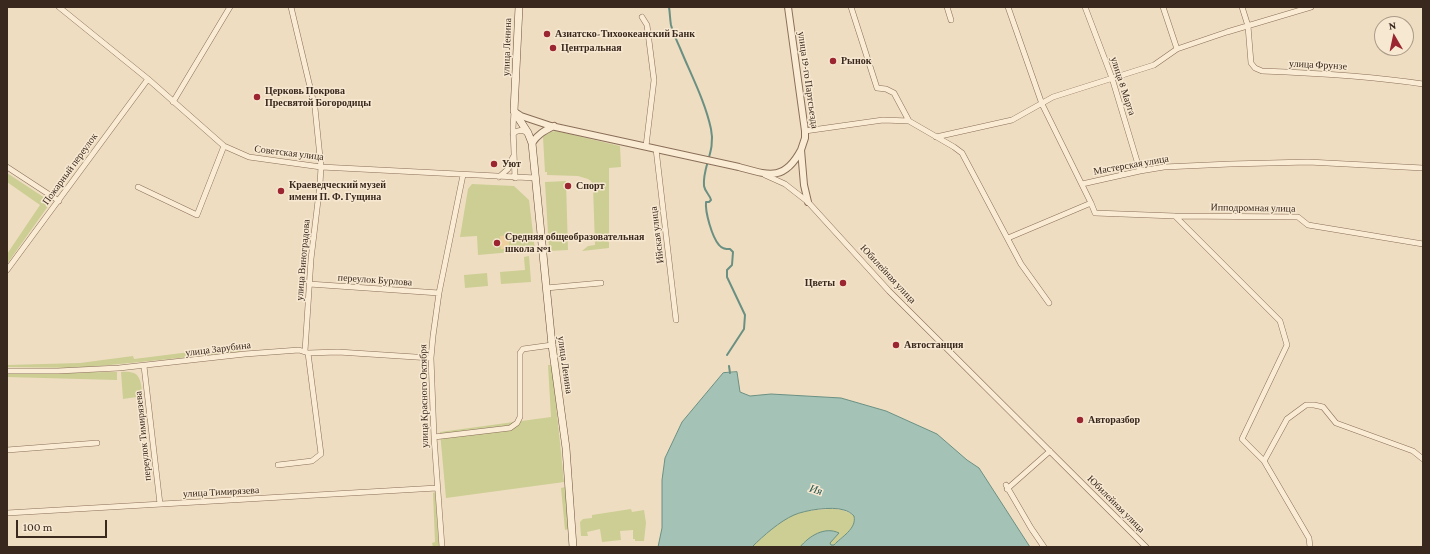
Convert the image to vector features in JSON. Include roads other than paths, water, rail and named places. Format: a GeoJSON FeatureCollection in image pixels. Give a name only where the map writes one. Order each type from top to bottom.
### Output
{"type":"FeatureCollection","features":[{"type":"Feature","properties":{"kind":"main road","name":"улица Ленина"},"geometry":{"type":"LineString","coordinates":[[519,7],[514,112],[528,133],[532,143],[552,344],[566,448],[572,547]]}},
{"type":"Feature","properties":{"kind":"street","name":"Советская улица"},"geometry":{"type":"LineString","coordinates":[[59,7],[148,78],[173,102],[224,146],[238,153],[254,158],[320,167],[525,178],[536,182]]}},
{"type":"Feature","properties":{"kind":"street"},"geometry":{"type":"LineString","coordinates":[[173,102],[230,7]]}},
{"type":"Feature","properties":{"kind":"street","name":"улица Виноградова"},"geometry":{"type":"LineString","coordinates":[[278,465],[312,461],[321,454],[307,352],[312,240],[320,184],[320,167],[315,108],[291,7]]}},
{"type":"Feature","properties":{"kind":"street","name":"улица 19-го Партсъезда"},"geometry":{"type":"LineString","coordinates":[[788,7],[805,131],[805,138],[801,150],[804,185],[808,202]]}},
{"type":"Feature","properties":{"kind":"street"},"geometry":{"type":"LineString","coordinates":[[850,7],[877,88],[886,89],[894,93],[910,121],[962,153],[1021,264],[1049,303]]}},
{"type":"Feature","properties":{"kind":"street"},"geometry":{"type":"LineString","coordinates":[[947,7],[950,20]]}},
{"type":"Feature","properties":{"kind":"street","name":"Мастерская улица"},"geometry":{"type":"LineString","coordinates":[[1008,7],[1042,104],[1082,184],[1140,171],[1179,166],[1308,162],[1423,168]]}},
{"type":"Feature","properties":{"kind":"street","name":"улица 8 Марта"},"geometry":{"type":"LineString","coordinates":[[1085,7],[1112,78],[1140,171]]}},
{"type":"Feature","properties":{"kind":"street"},"geometry":{"type":"LineString","coordinates":[[1163,7],[1177,50]]}},
{"type":"Feature","properties":{"kind":"street","name":"улица Фрунзе"},"geometry":{"type":"LineString","coordinates":[[1242,7],[1248,26],[1251,63],[1255,68],[1262,71],[1339,75],[1423,84]]}},
{"type":"Feature","properties":{"kind":"street"},"geometry":{"type":"LineString","coordinates":[[936,137],[1012,120],[1053,97],[1154,65],[1177,50],[1227,32],[1311,7]]}},
{"type":"Feature","properties":{"kind":"street"},"geometry":{"type":"LineString","coordinates":[[642,17],[647,25],[654,80],[646,146]]}},
{"type":"Feature","properties":{"kind":"street","name":"Пожарный переулок"},"geometry":{"type":"LineString","coordinates":[[7,270],[148,78]]}},
{"type":"Feature","properties":{"kind":"street"},"geometry":{"type":"LineString","coordinates":[[514,112],[513,134],[515,178]]}},
{"type":"Feature","properties":{"kind":"street","name":"Юбилейная улица"},"geometry":{"type":"LineString","coordinates":[[514,112],[521,116],[554,126],[690,156],[762,174],[785,184],[808,202],[889,291],[1146,547]]}},
{"type":"Feature","properties":{"kind":"street"},"geometry":{"type":"LineString","coordinates":[[805,131],[883,120],[910,121]]}},
{"type":"Feature","properties":{"kind":"street"},"geometry":{"type":"LineString","coordinates":[[532,143],[537,135],[554,126]]}},
{"type":"Feature","properties":{"kind":"street"},"geometry":{"type":"LineString","coordinates":[[513,134],[520,130],[525,130],[528,133]]}},
{"type":"Feature","properties":{"kind":"street"},"geometry":{"type":"LineString","coordinates":[[138,187],[197,215],[224,146]]}},
{"type":"Feature","properties":{"kind":"street","name":"Ийская улица"},"geometry":{"type":"LineString","coordinates":[[656,149],[676,320]]}},
{"type":"Feature","properties":{"kind":"street"},"geometry":{"type":"LineString","coordinates":[[762,174],[781,172],[792,163],[801,150]]}},
{"type":"Feature","properties":{"kind":"street"},"geometry":{"type":"LineString","coordinates":[[499,177],[508,169],[514,156]]}},
{"type":"Feature","properties":{"kind":"street"},"geometry":{"type":"LineString","coordinates":[[7,167],[59,201]]}},
{"type":"Feature","properties":{"kind":"street","name":"улица Красного Октября"},"geometry":{"type":"LineString","coordinates":[[442,547],[434,437],[431,358],[439,293],[463,175]]}},
{"type":"Feature","properties":{"kind":"street"},"geometry":{"type":"LineString","coordinates":[[1008,238],[1091,203],[1082,184]]}},
{"type":"Feature","properties":{"kind":"street","name":"Ипподромная улица"},"geometry":{"type":"LineString","coordinates":[[1091,203],[1095,214],[1298,217],[1308,225],[1423,244]]}},
{"type":"Feature","properties":{"kind":"street"},"geometry":{"type":"LineString","coordinates":[[1175,216],[1280,321],[1287,346],[1242,439],[1264,461],[1309,538],[1310,547]]}},
{"type":"Feature","properties":{"kind":"street"},"geometry":{"type":"LineString","coordinates":[[546,288],[601,283]]}},
{"type":"Feature","properties":{"kind":"street","name":"переулок Бурлова"},"geometry":{"type":"LineString","coordinates":[[309,284],[439,293]]}},
{"type":"Feature","properties":{"kind":"street"},"geometry":{"type":"LineString","coordinates":[[434,437],[510,428],[517,424],[520,418],[520,353],[523,349],[552,344]]}},
{"type":"Feature","properties":{"kind":"street","name":"улица Зарубина"},"geometry":{"type":"LineString","coordinates":[[7,371],[58,371],[144,366],[245,354],[299,350],[307,352],[338,352],[431,358]]}},
{"type":"Feature","properties":{"kind":"street","name":"переулок Тимирязева"},"geometry":{"type":"LineString","coordinates":[[144,366],[160,504]]}},
{"type":"Feature","properties":{"kind":"street"},"geometry":{"type":"LineString","coordinates":[[1264,461],[1287,419],[1306,405],[1323,407],[1336,423],[1413,451],[1423,460]]}},
{"type":"Feature","properties":{"kind":"street"},"geometry":{"type":"LineString","coordinates":[[7,450],[97,443]]}},
{"type":"Feature","properties":{"kind":"street"},"geometry":{"type":"LineString","coordinates":[[1044,547],[1006,487],[1050,451]]}},
{"type":"Feature","properties":{"kind":"street","name":"улица Тимирязева"},"geometry":{"type":"LineString","coordinates":[[7,513],[437,488]]}},
{"type":"Feature","properties":{"kind":"water","name":"Ия"},"geometry":{"type":"Polygon","coordinates":[[[737,372],[740,392],[750,396],[771,394],[841,398],[886,411],[937,434],[967,460],[979,468],[1030,547],[800,547],[808,539],[823,531],[834,531],[839,533],[830,543],[831,545],[834,545],[851,529],[854,516],[845,510],[833,508],[811,510],[794,515],[777,525],[752,547],[658,547],[662,528],[662,480],[665,458],[682,422],[723,373],[737,372]]]}},
{"type":"Feature","properties":{"kind":"waterway"},"geometry":{"type":"LineString","coordinates":[[669,7],[673,31],[701,98],[711,129],[712,145],[704,179],[704,186],[711,200],[706,202],[708,218],[716,241],[723,248],[730,249],[733,252],[732,265],[727,270],[727,277],[745,315],[744,329],[727,355]]}},
{"type":"Feature","properties":{"kind":"waterway"},"geometry":{"type":"LineString","coordinates":[[729,366],[730,373]]}},
{"type":"Feature","properties":{"kind":"place","name":"Азиатско-Тихоокеанский Банк"},"geometry":{"type":"Point","coordinates":[547,34]}},
{"type":"Feature","properties":{"kind":"place","name":"Центральная"},"geometry":{"type":"Point","coordinates":[553,48]}},
{"type":"Feature","properties":{"kind":"place","name":"Рынок"},"geometry":{"type":"Point","coordinates":[833,61]}},
{"type":"Feature","properties":{"kind":"place","name":"Церковь Покрова Пресвятой Богородицы"},"geometry":{"type":"Point","coordinates":[257,97]}},
{"type":"Feature","properties":{"kind":"place","name":"Уют"},"geometry":{"type":"Point","coordinates":[494,164]}},
{"type":"Feature","properties":{"kind":"place","name":"Спорт"},"geometry":{"type":"Point","coordinates":[568,186]}},
{"type":"Feature","properties":{"kind":"place","name":"Краеведческий музей имени П. Ф. Гущина"},"geometry":{"type":"Point","coordinates":[281,191]}},
{"type":"Feature","properties":{"kind":"place","name":"Средняя общеобразовательная школа №1"},"geometry":{"type":"Point","coordinates":[497,243]}},
{"type":"Feature","properties":{"kind":"place","name":"Цветы"},"geometry":{"type":"Point","coordinates":[843,283]}},
{"type":"Feature","properties":{"kind":"place","name":"Автостанция"},"geometry":{"type":"Point","coordinates":[896,345]}},
{"type":"Feature","properties":{"kind":"place","name":"Авторазбор"},"geometry":{"type":"Point","coordinates":[1080,420]}}]}
